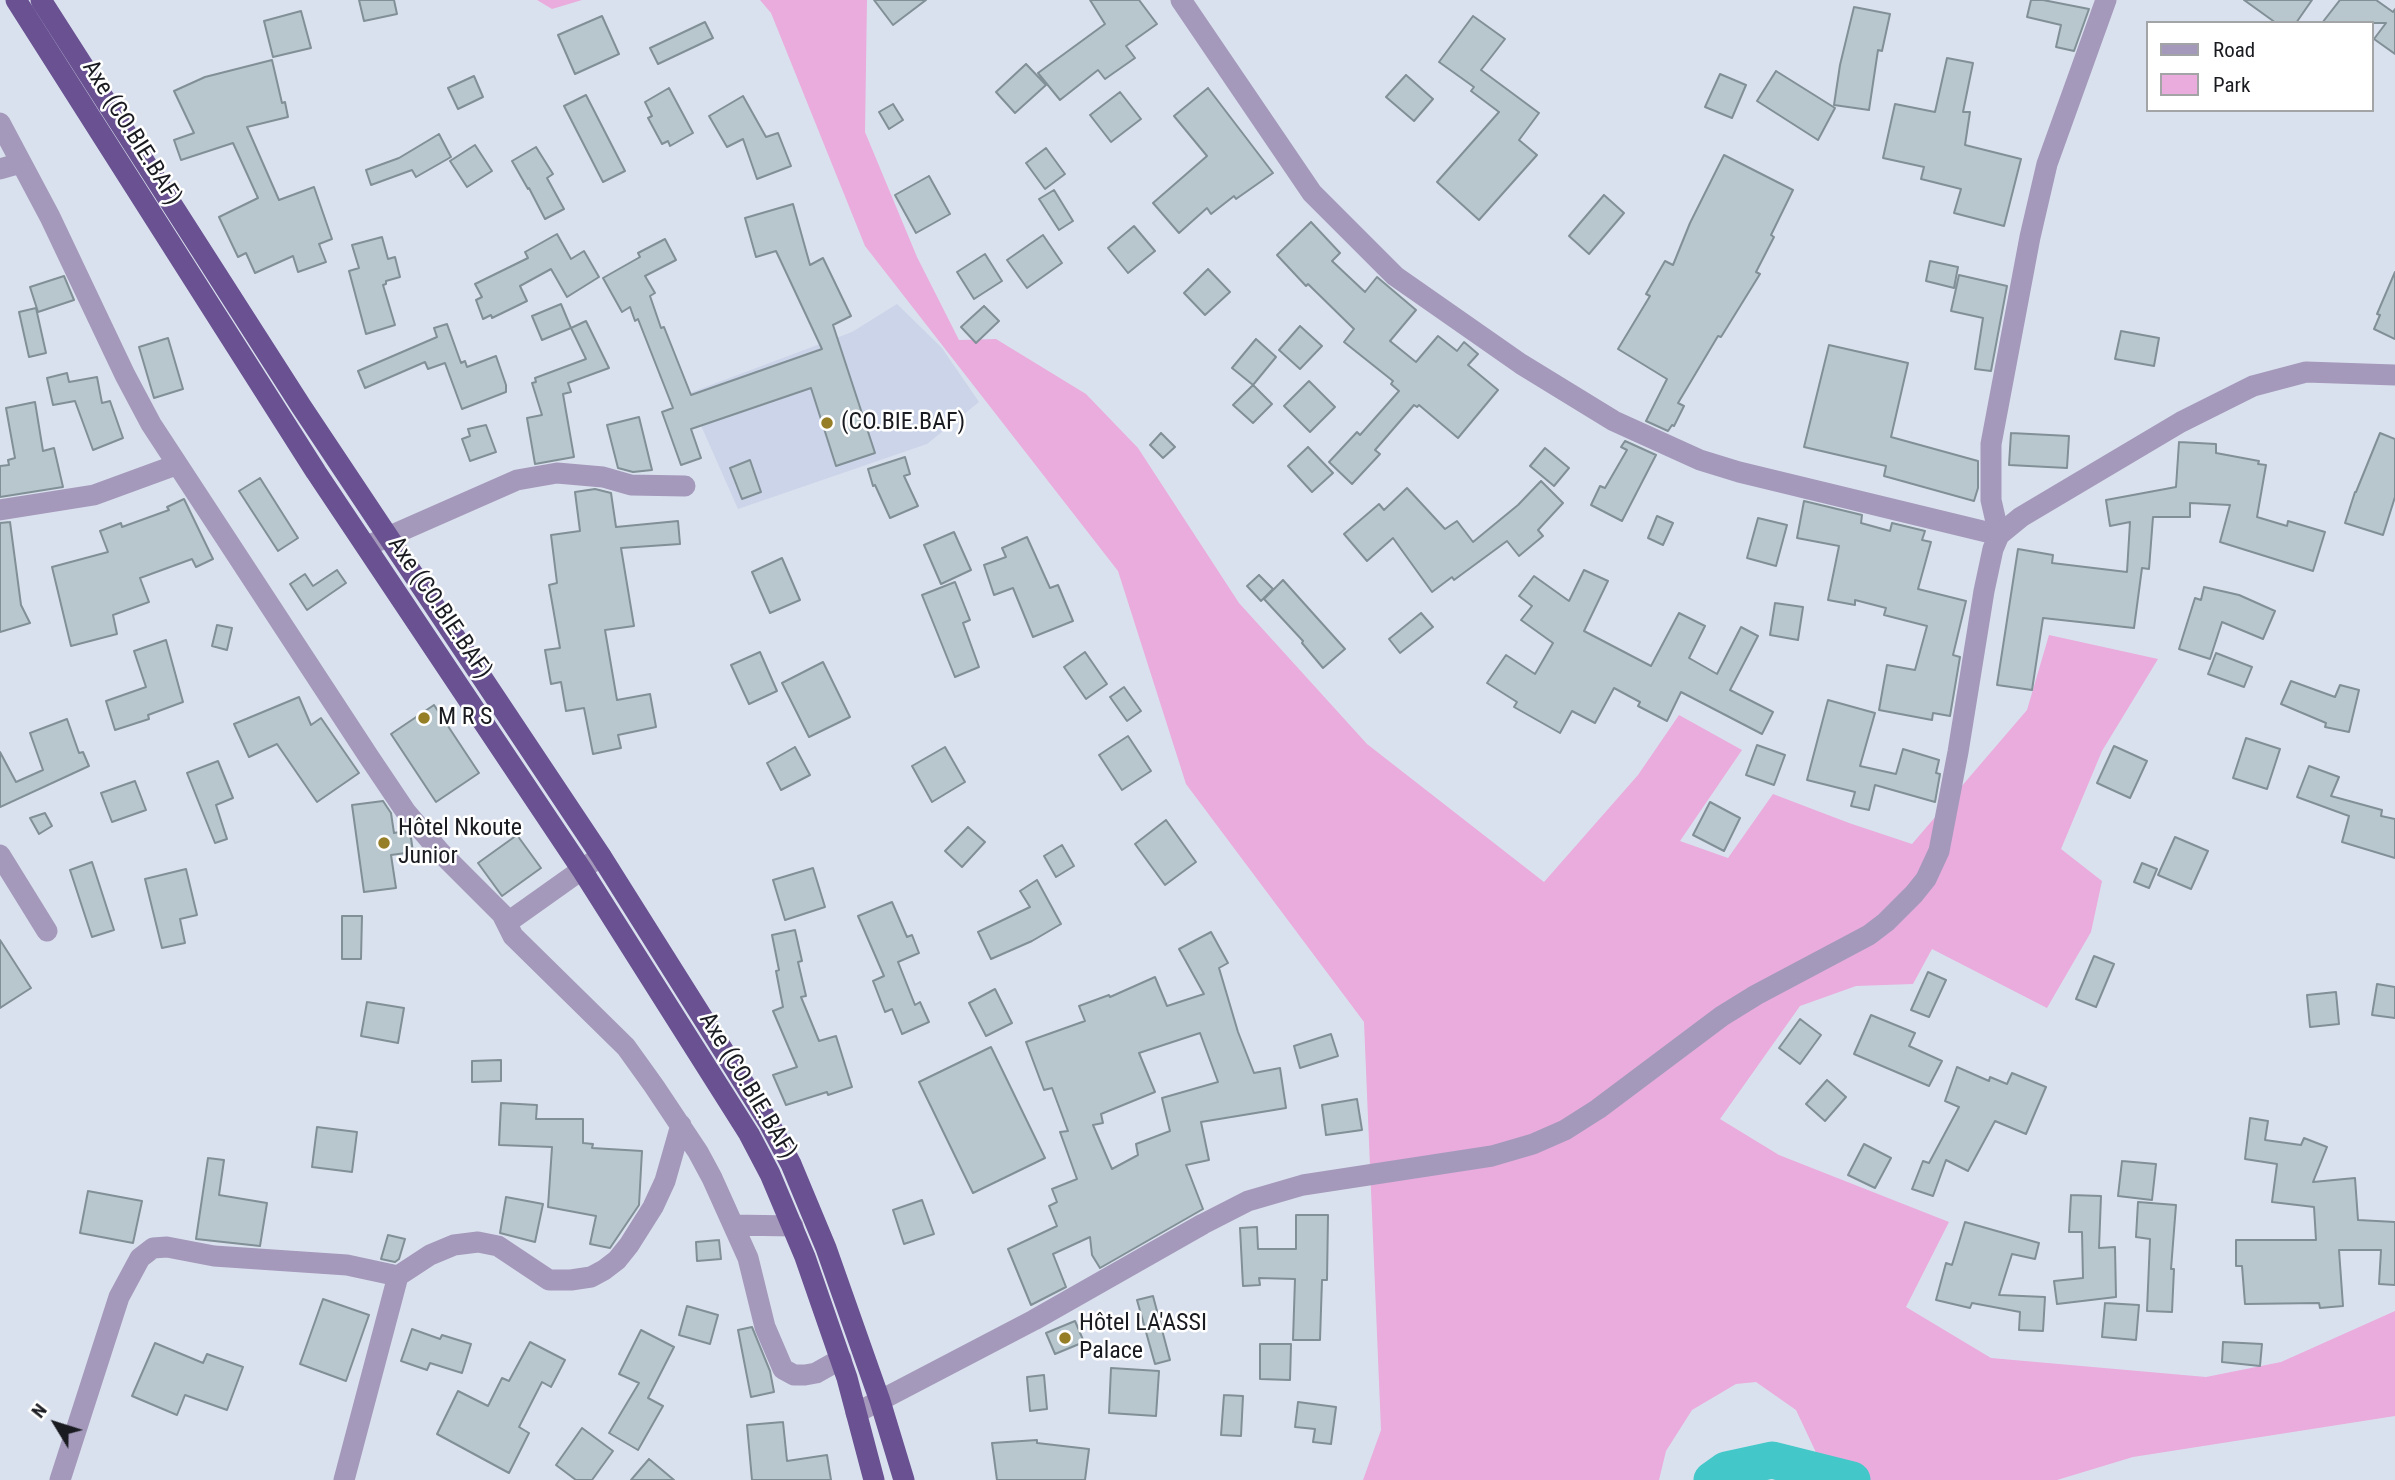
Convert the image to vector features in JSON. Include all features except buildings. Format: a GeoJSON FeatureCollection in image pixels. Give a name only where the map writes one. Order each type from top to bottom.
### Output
{"type":"FeatureCollection","features":[{"type":"Feature","properties":{"kind":"highway","name":"Axe (CO.BIE.BAF)"},"geometry":{"type":"LineString","coordinates":[[16,0],[281,415],[583,870],[749,1135],[793,1226],[841,1359],[874,1480]]}},
{"type":"Feature","properties":{"kind":"highway","name":"Axe (CO.BIE.BAF)"},"geometry":{"type":"LineString","coordinates":[[41,0],[302,406],[601,856],[769,1123],[791,1164],[822,1238],[880,1401],[904,1480]]}},
{"type":"Feature","properties":{"kind":"highway"},"geometry":{"type":"LineString","coordinates":[[281,415],[302,406]]}},
{"type":"Feature","properties":{"kind":"street"},"geometry":{"type":"LineString","coordinates":[[1181,0],[1312,193],[1395,276],[1531,370],[1614,421],[1700,460],[1739,472],[1999,535]]}},
{"type":"Feature","properties":{"kind":"street"},"geometry":{"type":"LineString","coordinates":[[856,1413],[1034,1320],[1248,1201],[1303,1185],[1492,1156],[1533,1144],[1565,1130],[1598,1109],[1722,1016],[1853,944],[1886,922],[1926,879],[1939,851],[1984,591],[1999,535],[1991,500],[1991,444],[2030,237],[2048,164],[2106,0]]}},
{"type":"Feature","properties":{"kind":"street"},"geometry":{"type":"LineString","coordinates":[[0,123],[50,217],[125,375],[176,465],[406,812],[441,853],[508,922],[513,936],[526,950],[625,1047],[681,1125],[712,1178],[748,1258],[769,1338],[783,1369],[794,1375],[805,1375],[816,1373],[841,1359]]}},
{"type":"Feature","properties":{"kind":"street"},"geometry":{"type":"LineString","coordinates":[[0,169],[21,163]]}},
{"type":"Feature","properties":{"kind":"street"},"geometry":{"type":"LineString","coordinates":[[1999,535],[2028,513],[2181,422],[2253,386],[2306,372],[2395,375]]}},
{"type":"Feature","properties":{"kind":"street"},"geometry":{"type":"LineString","coordinates":[[0,510],[94,495],[176,465]]}},
{"type":"Feature","properties":{"kind":"street"},"geometry":{"type":"LineString","coordinates":[[367,546],[517,480],[541,475],[557,473],[603,477],[631,485],[685,486]]}},
{"type":"Feature","properties":{"kind":"street"},"geometry":{"type":"LineString","coordinates":[[0,855],[47,931]]}},
{"type":"Feature","properties":{"kind":"street"},"geometry":{"type":"LineString","coordinates":[[508,922],[601,856]]}},
{"type":"Feature","properties":{"kind":"street"},"geometry":{"type":"LineString","coordinates":[[344,1480],[398,1276],[430,1255],[454,1245],[478,1242],[498,1245],[549,1280],[591,1277],[617,1260],[653,1207],[666,1181],[681,1125]]}},
{"type":"Feature","properties":{"kind":"street"},"geometry":{"type":"LineString","coordinates":[[734,1225],[793,1226]]}},
{"type":"Feature","properties":{"kind":"street"},"geometry":{"type":"LineString","coordinates":[[60,1480],[119,1297],[140,1258],[153,1248],[167,1247],[223,1257],[347,1265],[398,1276]]}},
{"type":"Feature","properties":{"kind":"shaded area","name":"(CO.BIE.BAF)"},"geometry":{"type":"Polygon","coordinates":[[[897,304],[942,348],[979,402],[927,444],[738,509],[687,394],[852,332],[897,304]]]}},
{"type":"Feature","properties":{"kind":"green space"},"geometry":{"type":"Polygon","coordinates":[[[537,0],[582,0],[552,9],[537,0]]]}},
{"type":"Feature","properties":{"kind":"green space"},"geometry":{"type":"Polygon","coordinates":[[[760,0],[867,0],[865,132],[917,257],[959,340],[996,339],[1086,394],[1138,448],[1239,603],[1367,744],[1544,882],[1638,775],[1679,715],[1742,750],[1680,841],[1728,858],[1773,794],[1912,844],[2027,710],[2049,635],[2158,659],[2102,751],[2061,849],[2102,881],[2091,932],[2047,1008],[1932,949],[1913,984],[1856,986],[1800,1006],[1720,1119],[1779,1155],[1949,1222],[1906,1307],[1991,1358],[2206,1377],[2281,1362],[2395,1311],[2395,1416],[2133,1457],[2057,1480],[1829,1480],[1796,1410],[1756,1382],[1736,1384],[1692,1410],[1666,1451],[1659,1480],[1363,1480],[1381,1430],[1364,1022],[1186,784],[1118,571],[865,246],[771,13],[760,0]]]}},
{"type":"Feature","properties":{"kind":"waterway"},"geometry":{"type":"LineString","coordinates":[[1712,1480],[1726,1470],[1772,1460],[1852,1480]]}},
{"type":"Feature","properties":{"kind":"place","name":"(CO.BIE.BAF)"},"geometry":{"type":"Point","coordinates":[827,423]}},
{"type":"Feature","properties":{"kind":"place","name":"M R S"},"geometry":{"type":"Point","coordinates":[424,718]}},
{"type":"Feature","properties":{"kind":"place","name":"Hôtel Nkoute Junior"},"geometry":{"type":"Point","coordinates":[384,843]}},
{"type":"Feature","properties":{"kind":"place","name":"Hôtel LA'ASSI Palace"},"geometry":{"type":"Point","coordinates":[1065,1338]}}]}
